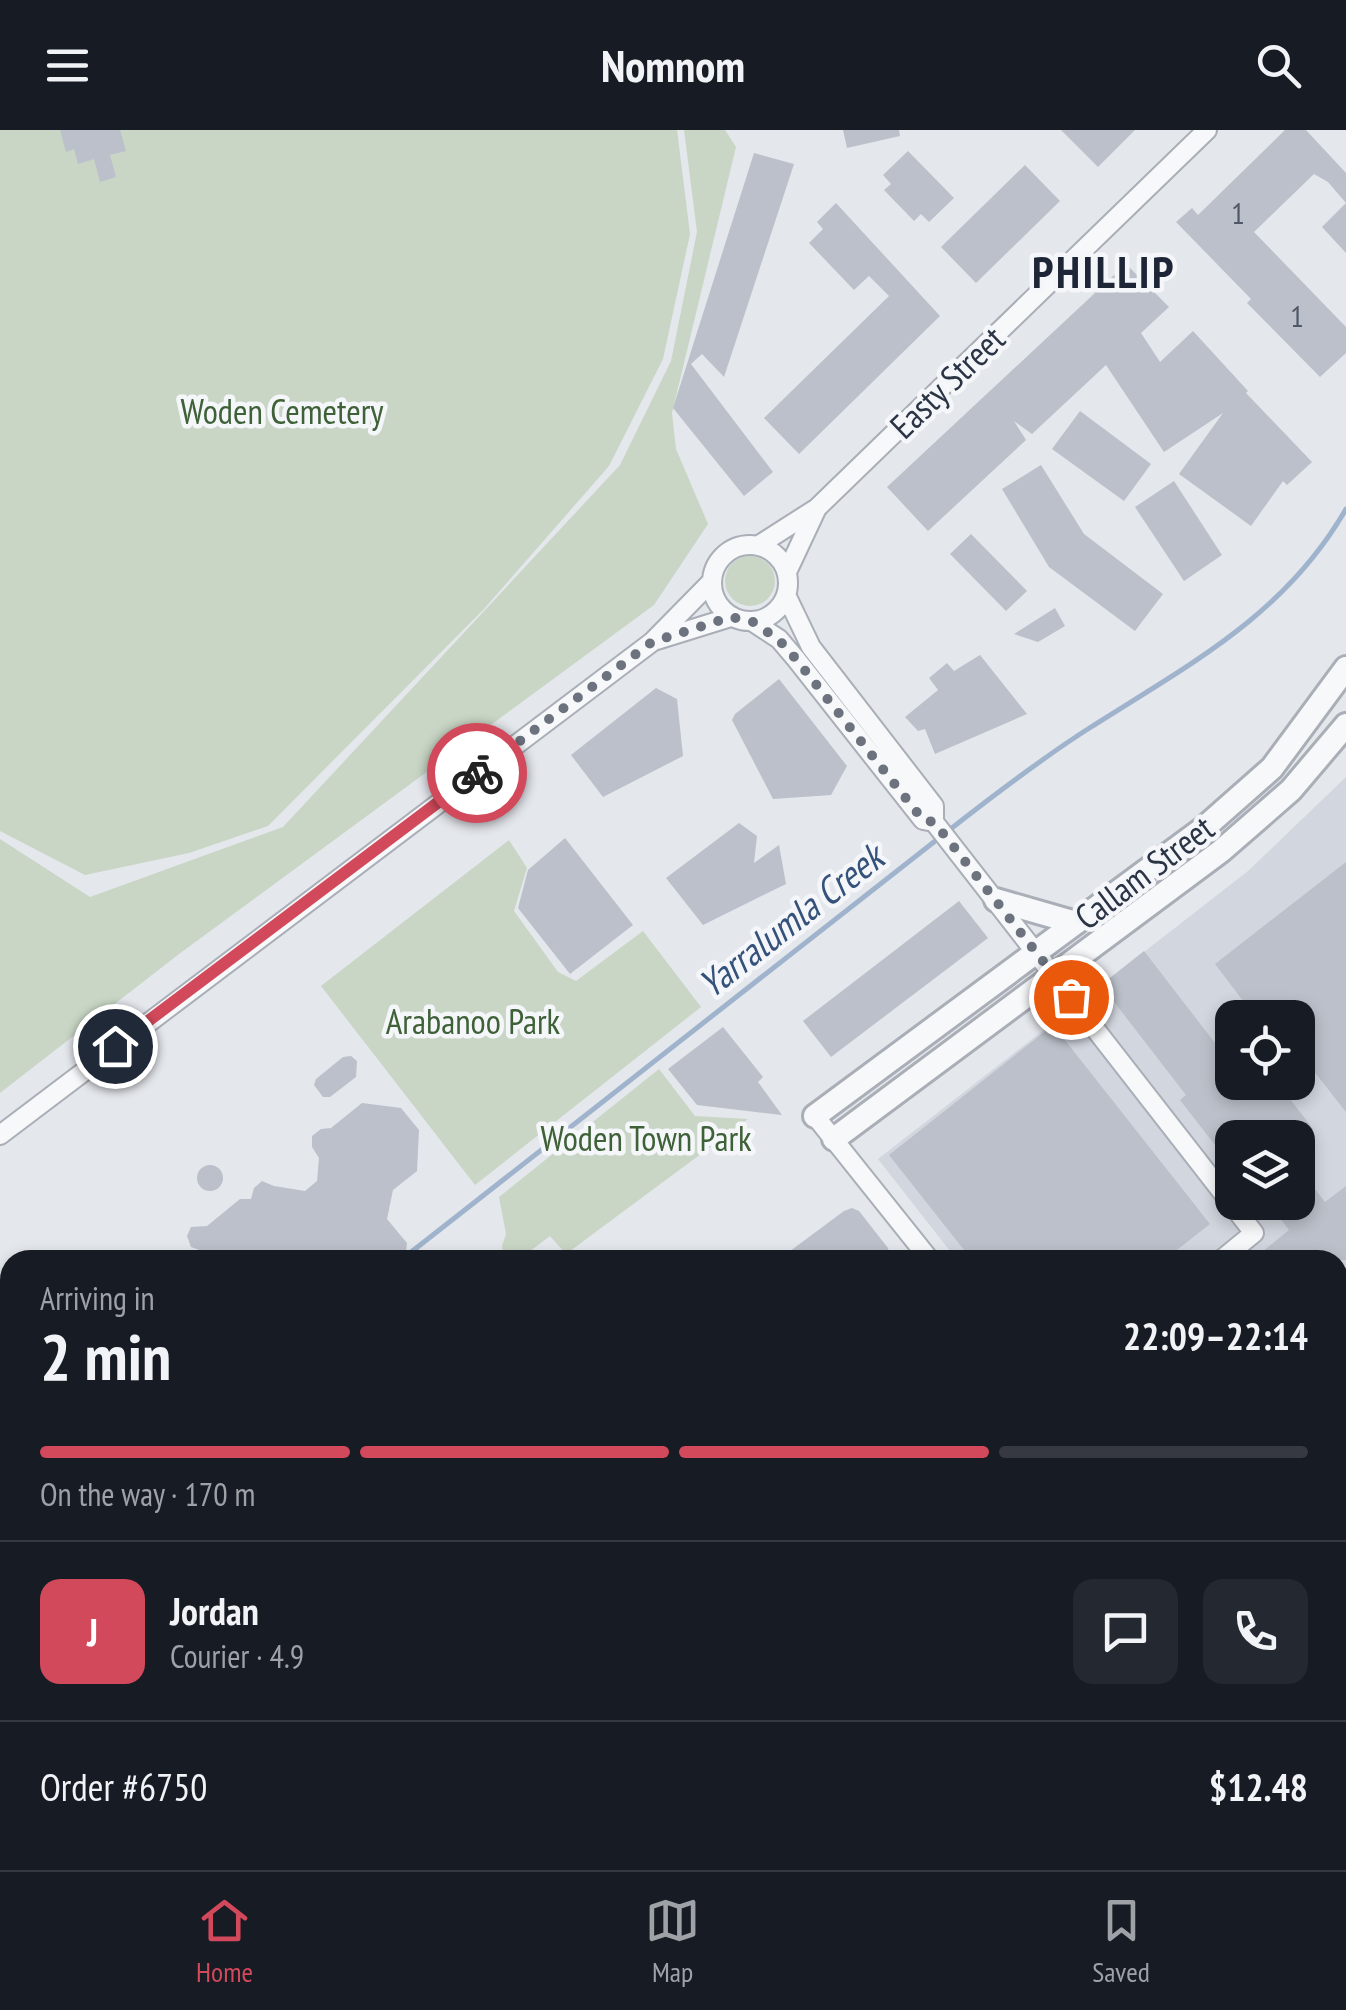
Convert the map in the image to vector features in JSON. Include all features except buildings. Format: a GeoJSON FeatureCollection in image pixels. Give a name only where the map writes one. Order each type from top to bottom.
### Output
{"type":"FeatureCollection","features":[{"type":"Feature","properties":{"kind":"street","name":"Easty Street"},"geometry":{"type":"LineString","coordinates":[[758,546],[817,508],[1206,130]]}},
{"type":"Feature","properties":{"kind":"street","name":"Easty Street"},"geometry":{"type":"LineString","coordinates":[[787,572],[817,508]]}},
{"type":"Feature","properties":{"kind":"street"},"geometry":{"type":"LineString","coordinates":[[731,617],[716,602],[714,568],[722,557],[745,544],[776,555],[787,572],[786,597],[810,647],[934,806],[934,822],[1254,1234],[1233,1250]]}},
{"type":"Feature","properties":{"kind":"street"},"geometry":{"type":"LineString","coordinates":[[0,1135],[652,642],[712,581]]}},
{"type":"Feature","properties":{"kind":"street"},"geometry":{"type":"LineString","coordinates":[[753,622],[774,614],[786,597]]}},
{"type":"Feature","properties":{"kind":"street"},"geometry":{"type":"LineString","coordinates":[[652,642],[731,617],[753,622],[788,649],[923,820],[934,822]]}},
{"type":"Feature","properties":{"kind":"street","name":"Callam Street"},"geometry":{"type":"LineString","coordinates":[[815,1116],[1204,828],[1272,768],[1346,668]]}},
{"type":"Feature","properties":{"kind":"street","name":"Callam Street"},"geometry":{"type":"LineString","coordinates":[[834,1139],[1222,851],[1291,790],[1346,725]]}},
{"type":"Feature","properties":{"kind":"street"},"geometry":{"type":"LineString","coordinates":[[996,900],[1076,924]]}},
{"type":"Feature","properties":{"kind":"street"},"geometry":{"type":"LineString","coordinates":[[815,1116],[922,1250]]}},
{"type":"Feature","properties":{"kind":"shaded area"},"geometry":{"type":"Polygon","coordinates":[[[1346,777],[1346,1250],[949,1250],[878,1159],[1248,871],[1346,777]]]}},
{"type":"Feature","properties":{"kind":"green space","name":"Woden Cemetery"},"geometry":{"type":"Polygon","coordinates":[[[0,130],[677,130],[690,234],[663,359],[609,466],[484,609],[268,826],[189,853],[85,875],[0,831],[0,130]]]}},
{"type":"Feature","properties":{"kind":"green space"},"geometry":{"type":"Polygon","coordinates":[[[684,130],[725,130],[736,147],[672,413],[676,449],[708,524],[654,605],[179,954],[0,1093],[0,839],[90,897],[283,827],[620,465],[671,361],[697,232],[684,130]]]}},
{"type":"Feature","properties":{"kind":"green space"},"geometry":{"type":"Polygon","coordinates":[[[740,557],[760,557],[774,571],[774,591],[760,605],[740,605],[726,591],[726,571],[740,557]]]}},
{"type":"Feature","properties":{"kind":"green space","name":"Arabanoo Park"},"geometry":{"type":"Polygon","coordinates":[[[509,840],[527,868],[514,911],[558,972],[576,981],[643,931],[701,1007],[475,1185],[321,986],[509,840]]]}},
{"type":"Feature","properties":{"kind":"green space","name":"Woden Town Park"},"geometry":{"type":"Polygon","coordinates":[[[659,1069],[695,1116],[748,1119],[571,1250],[562,1250],[550,1236],[531,1250],[503,1250],[506,1234],[499,1197],[659,1069]]]}},
{"type":"Feature","properties":{"kind":"waterway","name":"Yarralumla Creek"},"geometry":{"type":"LineString","coordinates":[[948,831],[1054,751],[1233,634],[1294,579],[1346,509]]}},
{"type":"Feature","properties":{"kind":"waterway","name":"Yarralumla Creek"},"geometry":{"type":"LineString","coordinates":[[414,1250],[939,838]]}},
{"type":"Feature","properties":{"kind":"way so far"},"geometry":{"type":"LineString","coordinates":[[477,773],[652,642],[731,617],[753,622],[779,640],[796,659],[923,820],[934,822],[1071,997]]}},
{"type":"Feature","properties":{"kind":"district","name":"PHILLIP"},"geometry":{"type":"Point","coordinates":[1104,271]}},
{"type":"Feature","properties":{"kind":"route"},"geometry":{"type":"LineString","coordinates":[[115,1046],[477,773]]}}]}
